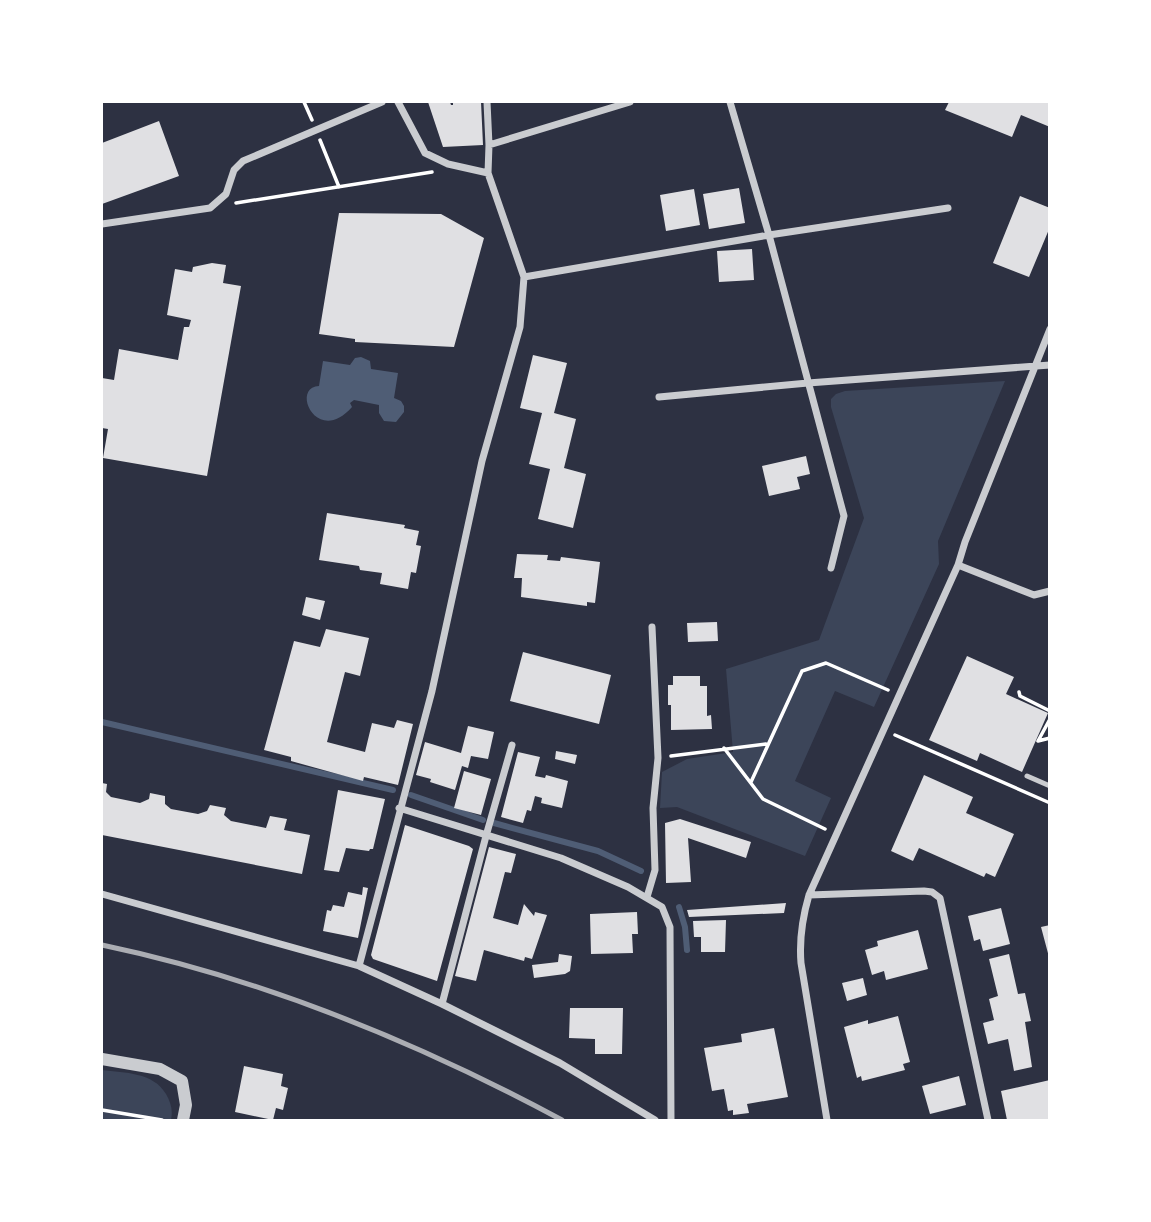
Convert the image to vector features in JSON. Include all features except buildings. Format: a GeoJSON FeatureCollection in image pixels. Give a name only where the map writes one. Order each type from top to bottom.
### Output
{"type":"FeatureCollection","features":[{"type":"Feature","properties":{"kind":"street"},"geometry":{"type":"LineString","coordinates":[[102,224],[210,208],[226,194],[234,170],[243,161],[382,102]]}},
{"type":"Feature","properties":{"kind":"street"},"geometry":{"type":"LineString","coordinates":[[398,102],[425,153],[448,164],[488,173]]}},
{"type":"Feature","properties":{"kind":"street"},"geometry":{"type":"LineString","coordinates":[[359,966],[432,691],[482,461],[520,327],[524,277],[488,173],[487,102]]}},
{"type":"Feature","properties":{"kind":"street"},"geometry":{"type":"LineString","coordinates":[[489,145],[630,102]]}},
{"type":"Feature","properties":{"kind":"street"},"geometry":{"type":"LineString","coordinates":[[730,102],[769,235],[844,516],[831,568]]}},
{"type":"Feature","properties":{"kind":"street"},"geometry":{"type":"LineString","coordinates":[[524,277],[769,235],[948,208]]}},
{"type":"Feature","properties":{"kind":"street"},"geometry":{"type":"LineString","coordinates":[[827,1121],[799,939],[809,895],[958,565],[1049,329]]}},
{"type":"Feature","properties":{"kind":"street"},"geometry":{"type":"LineString","coordinates":[[659,397],[1049,365]]}},
{"type":"Feature","properties":{"kind":"street"},"geometry":{"type":"LineString","coordinates":[[958,565],[1034,594],[1049,591]]}},
{"type":"Feature","properties":{"kind":"street"},"geometry":{"type":"LineString","coordinates":[[647,897],[655,870],[653,808],[659,758],[652,627]]}},
{"type":"Feature","properties":{"kind":"street"},"geometry":{"type":"LineString","coordinates":[[442,1004],[512,745]]}},
{"type":"Feature","properties":{"kind":"street"},"geometry":{"type":"LineString","coordinates":[[399,808],[561,858],[647,897],[662,907],[670,927],[671,1121]]}},
{"type":"Feature","properties":{"kind":"street"},"geometry":{"type":"LineString","coordinates":[[809,895],[924,891],[932,892],[940,898],[988,1121]]}},
{"type":"Feature","properties":{"kind":"street"},"geometry":{"type":"LineString","coordinates":[[102,894],[359,966],[559,1063],[656,1121]]}},
{"type":"Feature","properties":{"kind":"street"},"geometry":{"type":"LineString","coordinates":[[102,1059],[160,1069],[182,1080],[186,1104],[183,1121]]}},
{"type":"Feature","properties":{"kind":"lane"},"geometry":{"type":"LineString","coordinates":[[1027,776],[1049,786]]}},
{"type":"Feature","properties":{"kind":"path"},"geometry":{"type":"LineString","coordinates":[[210,208],[439,170],[448,164]]}},
{"type":"Feature","properties":{"kind":"path"},"geometry":{"type":"LineString","coordinates":[[751,782],[766,744],[802,671],[825,663],[900,694]]}},
{"type":"Feature","properties":{"kind":"path"},"geometry":{"type":"LineString","coordinates":[[1018,692],[1020,696],[1049,711]]}},
{"type":"Feature","properties":{"kind":"path"},"geometry":{"type":"LineString","coordinates":[[1049,719],[1038,741],[1049,738]]}},
{"type":"Feature","properties":{"kind":"path"},"geometry":{"type":"LineString","coordinates":[[883,730],[1049,803]]}},
{"type":"Feature","properties":{"kind":"path"},"geometry":{"type":"LineString","coordinates":[[659,758],[766,744]]}},
{"type":"Feature","properties":{"kind":"path"},"geometry":{"type":"LineString","coordinates":[[724,748],[763,799],[836,834]]}},
{"type":"Feature","properties":{"kind":"path"},"geometry":{"type":"LineString","coordinates":[[102,1110],[162,1121]]}},
{"type":"Feature","properties":{"kind":"shaded area"},"geometry":{"type":"Polygon","coordinates":[[[361,357],[370,361],[371,369],[398,373],[394,398],[401,401],[404,412],[396,422],[384,421],[379,413],[379,405],[354,400],[350,403],[352,407],[339,418],[328,421],[319,418],[307,404],[307,395],[311,389],[319,386],[323,361],[350,365],[355,358],[361,357]]]}},
{"type":"Feature","properties":{"kind":"shaded area"},"geometry":{"type":"Polygon","coordinates":[[[1005,381],[938,541],[939,564],[874,707],[835,691],[795,781],[831,798],[805,856],[677,807],[660,808],[662,772],[687,759],[733,752],[726,669],[819,640],[864,518],[831,407],[831,399],[845,391],[1005,381]]]}},
{"type":"Feature","properties":{"kind":"shaded area"},"geometry":{"type":"Polygon","coordinates":[[[102,1070],[129,1073],[154,1081],[169,1100],[171,1120],[102,1120],[102,1070]]]}},
{"type":"Feature","properties":{"kind":"waterway"},"geometry":{"type":"LineString","coordinates":[[102,722],[393,790]]}},
{"type":"Feature","properties":{"kind":"waterway"},"geometry":{"type":"LineString","coordinates":[[411,795],[483,820]]}},
{"type":"Feature","properties":{"kind":"waterway"},"geometry":{"type":"LineString","coordinates":[[494,823],[598,851],[641,871]]}},
{"type":"Feature","properties":{"kind":"waterway"},"geometry":{"type":"LineString","coordinates":[[679,907],[685,927],[687,950]]}},
{"type":"Feature","properties":{"kind":"railway"},"geometry":{"type":"LineString","coordinates":[[102,945],[222,976],[338,1016],[452,1065],[562,1120]]}}]}
